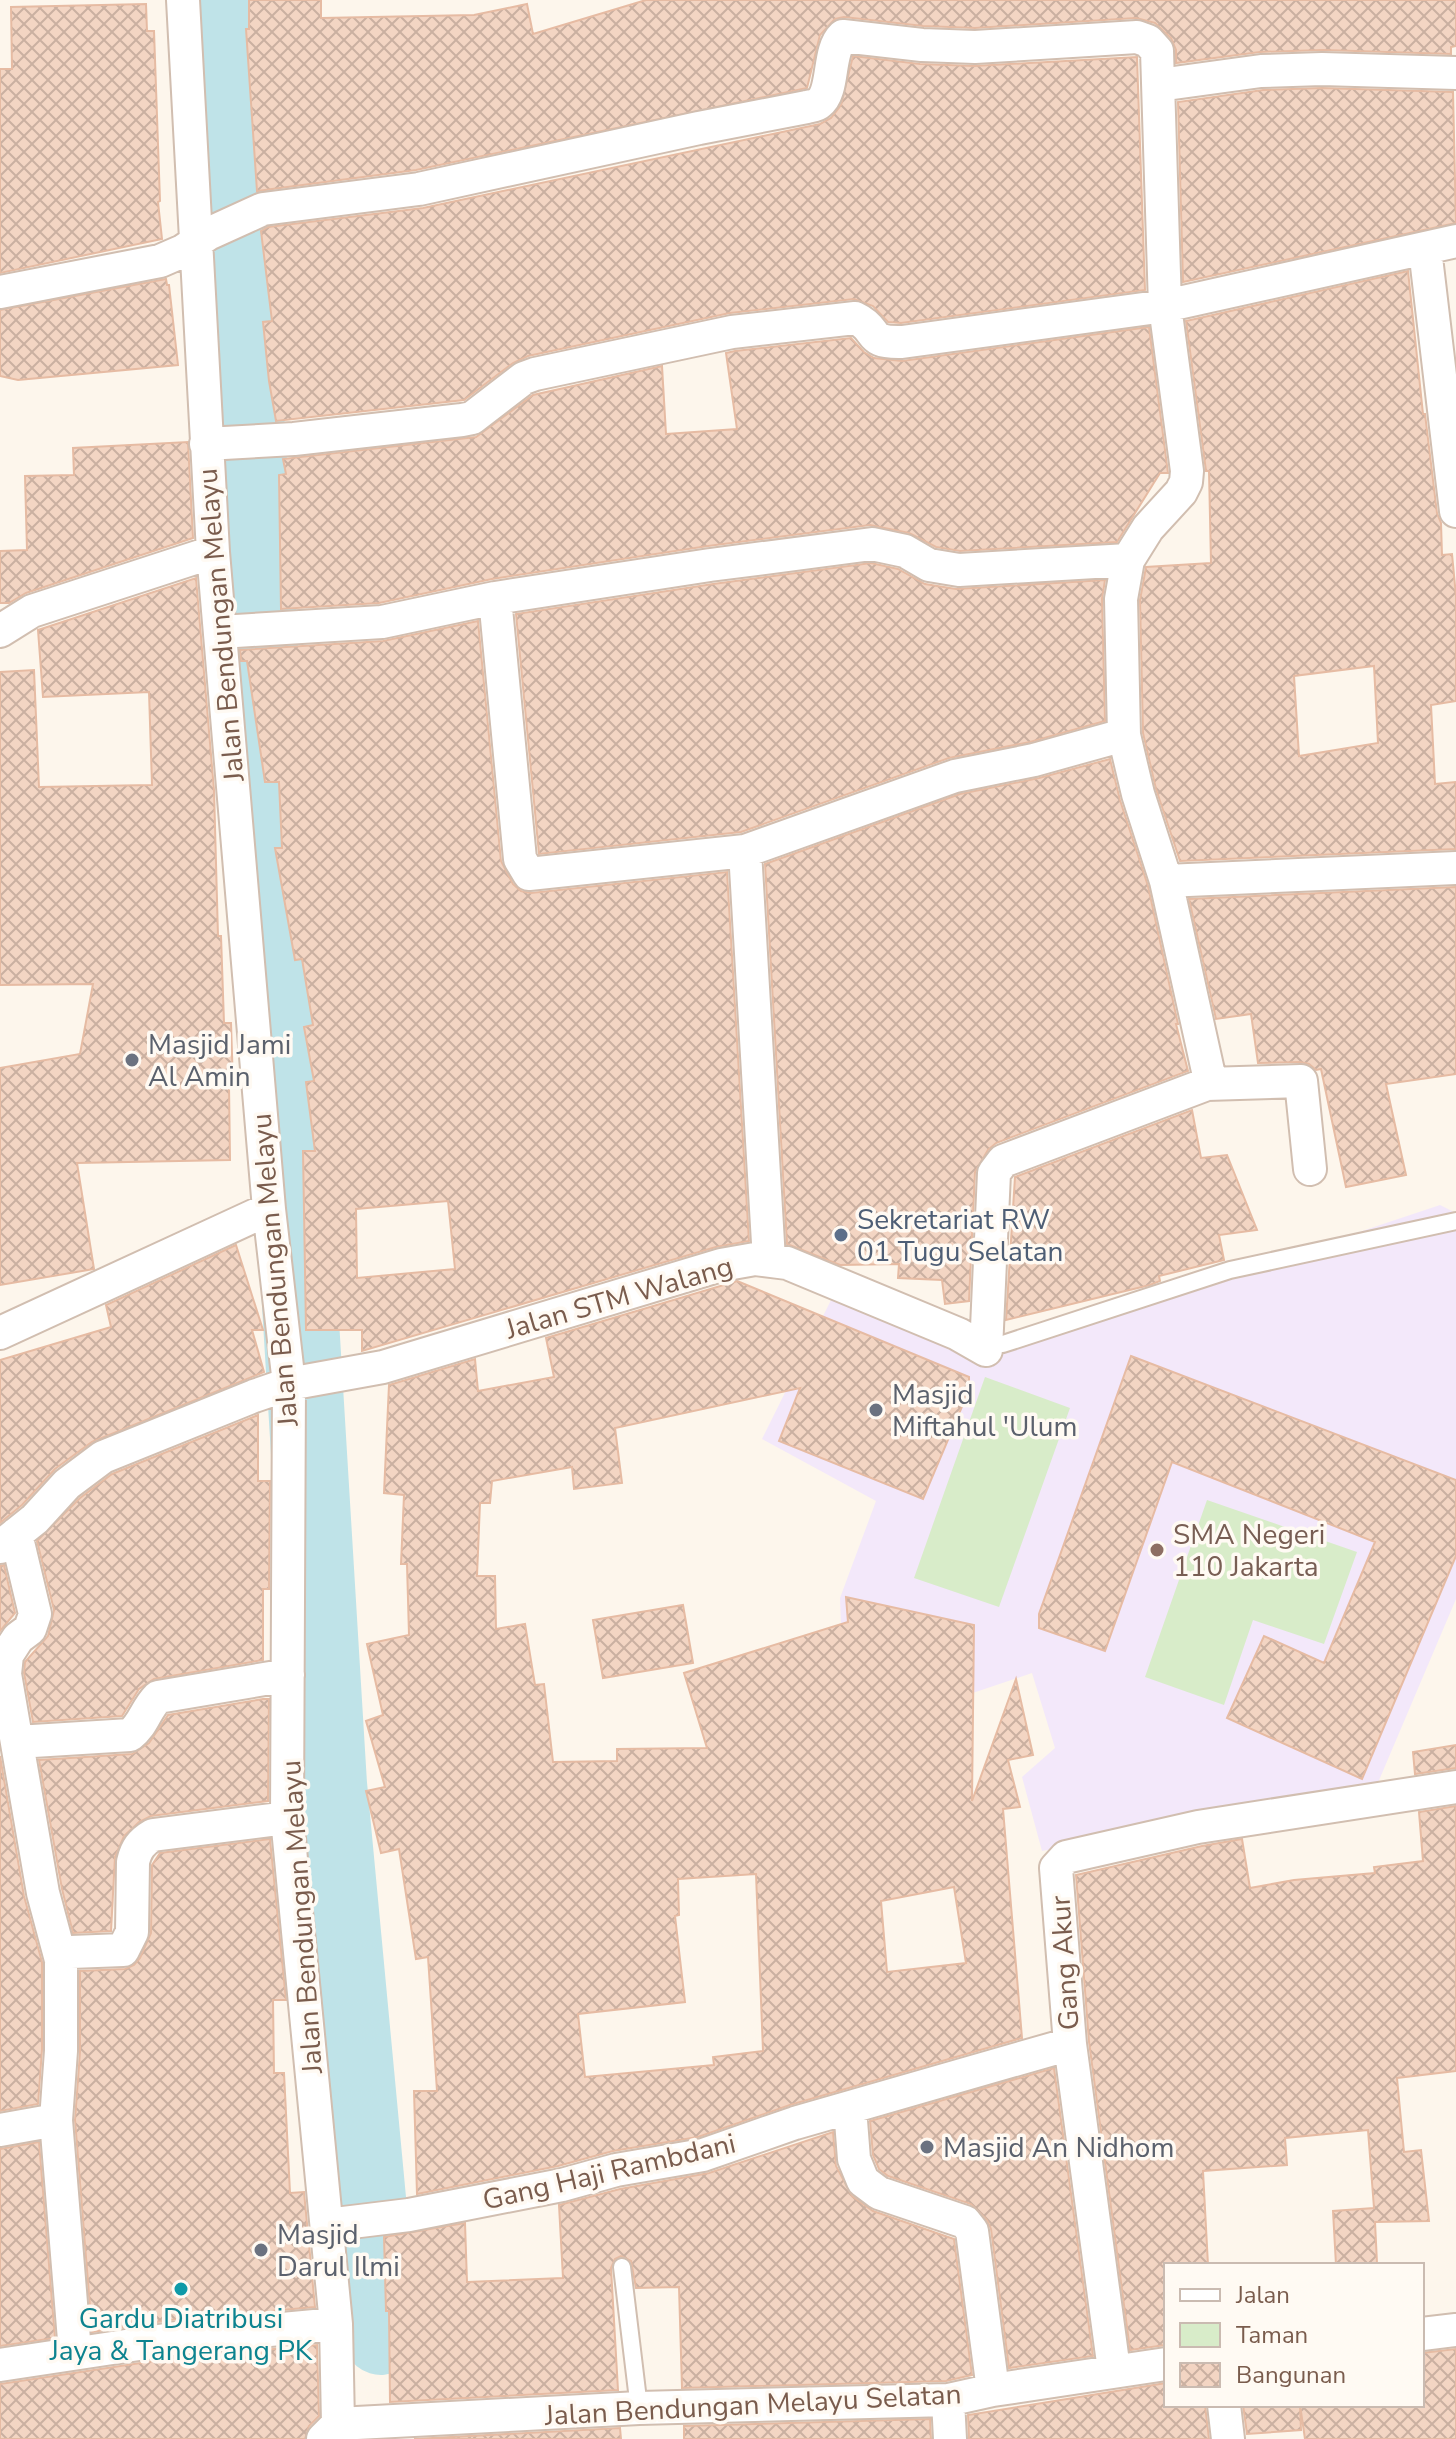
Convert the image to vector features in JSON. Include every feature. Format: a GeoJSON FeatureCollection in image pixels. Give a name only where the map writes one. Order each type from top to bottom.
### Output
{"type":"FeatureCollection","features":[{"type":"Feature","properties":{"kind":"street","name":"Jalan Bendungan Melayu"},"geometry":{"type":"LineString","coordinates":[[183,0],[214,444],[213,552],[269,1209],[296,1382],[287,1818],[337,2224],[330,2432]]}},
{"type":"Feature","properties":{"kind":"street"},"geometry":{"type":"LineString","coordinates":[[0,292],[160,261],[263,209],[419,189],[807,107],[819,103],[825,95],[838,41],[848,35],[948,47],[1145,39],[1157,51],[1165,306],[1187,471],[1186,482],[1148,528],[1128,560],[1121,599],[1124,735],[1138,794],[1166,881],[1210,1074],[1207,1084]]}},
{"type":"Feature","properties":{"kind":"street"},"geometry":{"type":"LineString","coordinates":[[1159,85],[1261,71],[1322,69],[1456,73]]}},
{"type":"Feature","properties":{"kind":"street"},"geometry":{"type":"LineString","coordinates":[[214,444],[294,439],[472,418],[524,378],[535,374],[732,332],[855,318],[864,322],[875,339],[887,343],[902,342],[1165,306],[1441,245],[1456,511]]}},
{"type":"Feature","properties":{"kind":"street"},"geometry":{"type":"LineString","coordinates":[[222,632],[278,626],[382,622],[495,598],[872,544],[905,551],[929,565],[959,570],[1128,560]]}},
{"type":"Feature","properties":{"kind":"street"},"geometry":{"type":"LineString","coordinates":[[0,631],[32,611],[213,552]]}},
{"type":"Feature","properties":{"kind":"street"},"geometry":{"type":"LineString","coordinates":[[495,598],[520,859],[529,874],[745,851],[955,776],[1034,760],[1124,735]]}},
{"type":"Feature","properties":{"kind":"street"},"geometry":{"type":"LineString","coordinates":[[745,851],[769,1260]]}},
{"type":"Feature","properties":{"kind":"street"},"geometry":{"type":"LineString","coordinates":[[1166,881],[1456,868]]}},
{"type":"Feature","properties":{"kind":"street"},"geometry":{"type":"LineString","coordinates":[[994,1347],[994,1173],[1003,1161],[1207,1084],[1301,1081],[1310,1169]]}},
{"type":"Feature","properties":{"kind":"street"},"geometry":{"type":"LineString","coordinates":[[0,1333],[269,1209]]}},
{"type":"Feature","properties":{"kind":"street","name":"Jalan STM Walang"},"geometry":{"type":"LineString","coordinates":[[8,1540],[35,1519],[67,1484],[103,1457],[296,1382],[383,1367],[721,1265],[755,1259],[787,1263],[994,1347]]}},
{"type":"Feature","properties":{"kind":"street"},"geometry":{"type":"LineString","coordinates":[[8,1540],[35,1614],[30,1629],[18,1638],[7,1655],[5,1674],[43,1893],[61,1960],[61,2051],[56,2120],[75,2352]]}},
{"type":"Feature","properties":{"kind":"street"},"geometry":{"type":"LineString","coordinates":[[17,1742],[130,1735],[143,1724],[147,1709],[158,1697],[288,1675]]}},
{"type":"Feature","properties":{"kind":"street","name":"Gang Akur"},"geometry":{"type":"LineString","coordinates":[[1114,2370],[1070,2044],[1056,1868],[1066,1857],[1198,1827],[1456,1787]]}},
{"type":"Feature","properties":{"kind":"street"},"geometry":{"type":"LineString","coordinates":[[61,1960],[71,1952],[123,1950],[129,1942],[132,1932],[133,1862],[135,1852],[144,1840],[153,1835],[287,1818]]}},
{"type":"Feature","properties":{"kind":"street","name":"Gang Haji Rambdani"},"geometry":{"type":"LineString","coordinates":[[337,2224],[409,2215],[562,2185],[616,2170],[703,2155],[795,2123],[1070,2044]]}},
{"type":"Feature","properties":{"kind":"street"},"geometry":{"type":"LineString","coordinates":[[850,2108],[854,2159],[863,2181],[879,2193],[965,2222],[972,2231],[993,2390]]}},
{"type":"Feature","properties":{"kind":"street"},"geometry":{"type":"LineString","coordinates":[[0,2130],[56,2120]]}},
{"type":"Feature","properties":{"kind":"street"},"geometry":{"type":"LineString","coordinates":[[0,2365],[172,2339],[336,2324]]}},
{"type":"Feature","properties":{"kind":"street"},"geometry":{"type":"LineString","coordinates":[[1424,2334],[1456,2330]]}},
{"type":"Feature","properties":{"kind":"street","name":"Jalan Bendungan Melayu Selatan"},"geometry":{"type":"LineString","coordinates":[[330,2432],[522,2427],[639,2408],[948,2400],[993,2390],[1164,2364]]}},
{"type":"Feature","properties":{"kind":"street"},"geometry":{"type":"LineString","coordinates":[[948,2400],[950,2439]]}},
{"type":"Feature","properties":{"kind":"street"},"geometry":{"type":"LineString","coordinates":[[1224,2407],[1228,2439]]}},
{"type":"Feature","properties":{"kind":"lane"},"geometry":{"type":"LineString","coordinates":[[994,1347],[1230,1270],[1456,1221]]}},
{"type":"Feature","properties":{"kind":"lane"},"geometry":{"type":"LineString","coordinates":[[622,2267],[639,2408]]}},
{"type":"Feature","properties":{"kind":"shaded area","name":"SMA Negeri 110 Jakarta"},"geometry":{"type":"Polygon","coordinates":[[[1440,1205],[1456,1213],[1456,1599],[1377,1785],[1042,1851],[1022,1777],[1055,1748],[1032,1673],[845,1736],[840,1598],[876,1501],[762,1439],[832,1298],[988,1356],[1440,1205]]]}},
{"type":"Feature","properties":{"kind":"green space"},"geometry":{"type":"Polygon","coordinates":[[[985,1377],[1070,1408],[999,1607],[914,1578],[985,1377]]]}},
{"type":"Feature","properties":{"kind":"green space"},"geometry":{"type":"Polygon","coordinates":[[[1207,1500],[1357,1552],[1324,1644],[1253,1620],[1224,1705],[1145,1677],[1207,1500]]]}},
{"type":"Feature","properties":{"kind":"building"},"geometry":{"type":"Polygon","coordinates":[[[249,0],[321,0],[321,18],[474,15],[527,4],[533,34],[646,0],[1456,0],[1456,46],[1451,47],[1451,54],[1323,50],[1260,52],[1176,63],[1176,50],[1171,38],[1155,23],[1136,18],[975,28],[844,17],[835,19],[820,35],[807,88],[416,170],[257,191],[246,29],[249,29],[249,0]]]}},
{"type":"Feature","properties":{"kind":"building"},"geometry":{"type":"Polygon","coordinates":[[[146,4],[147,31],[154,31],[158,202],[162,239],[0,273],[0,69],[12,69],[11,7],[146,4]]]}},
{"type":"Feature","properties":{"kind":"building"},"geometry":{"type":"Polygon","coordinates":[[[853,56],[920,64],[974,66],[1137,57],[1145,290],[901,323],[888,322],[873,306],[854,299],[730,313],[528,356],[513,363],[464,400],[276,421],[263,322],[272,321],[261,231],[268,227],[423,208],[820,124],[831,118],[841,105],[853,56]]]}},
{"type":"Feature","properties":{"kind":"building"},"geometry":{"type":"Polygon","coordinates":[[[1322,88],[1453,92],[1456,223],[1183,282],[1178,102],[1263,90],[1322,88]]]}},
{"type":"Feature","properties":{"kind":"building"},"geometry":{"type":"Polygon","coordinates":[[[1408,271],[1423,414],[1441,523],[1442,555],[1452,554],[1456,596],[1456,701],[1431,705],[1435,784],[1456,782],[1456,849],[1180,861],[1156,789],[1143,733],[1140,600],[1146,567],[1211,563],[1209,471],[1206,471],[1186,321],[1408,271]],[[1374,666],[1294,676],[1299,756],[1378,743],[1374,666]]]}},
{"type":"Feature","properties":{"kind":"building"},"geometry":{"type":"Polygon","coordinates":[[[166,279],[178,365],[18,380],[0,376],[0,310],[166,279]]]}},
{"type":"Feature","properties":{"kind":"building"},"geometry":{"type":"Polygon","coordinates":[[[1149,327],[1168,473],[1160,473],[1117,542],[960,551],[936,547],[909,533],[870,525],[492,579],[379,603],[281,609],[279,475],[286,474],[283,459],[476,437],[533,395],[662,366],[666,434],[737,429],[726,353],[851,338],[874,358],[902,361],[1149,327]]]}},
{"type":"Feature","properties":{"kind":"building"},"geometry":{"type":"Polygon","coordinates":[[[188,442],[193,538],[26,593],[9,603],[0,603],[0,551],[27,550],[25,476],[74,475],[73,448],[188,442]]]}},
{"type":"Feature","properties":{"kind":"building"},"geometry":{"type":"Polygon","coordinates":[[[871,563],[898,569],[925,584],[956,589],[1105,580],[1102,599],[1105,721],[1030,742],[949,758],[741,832],[539,854],[516,614],[871,563]]]}},
{"type":"Feature","properties":{"kind":"building"},"geometry":{"type":"Polygon","coordinates":[[[196,578],[214,790],[224,1023],[231,1023],[233,1085],[229,1085],[230,1160],[77,1163],[94,1269],[0,1285],[0,1068],[80,1054],[93,984],[0,985],[0,672],[34,670],[39,787],[152,785],[149,692],[43,697],[38,630],[196,578]]]}},
{"type":"Feature","properties":{"kind":"building"},"geometry":{"type":"Polygon","coordinates":[[[478,621],[501,861],[513,884],[521,891],[531,893],[727,872],[749,1241],[716,1247],[362,1351],[362,1330],[306,1330],[303,1151],[315,1151],[306,1082],[314,1081],[304,1027],[313,1025],[302,959],[295,960],[275,848],[282,848],[279,782],[265,782],[247,661],[241,661],[240,650],[383,641],[478,621]],[[448,1201],[356,1209],[357,1278],[455,1269],[448,1201]]]}},
{"type":"Feature","properties":{"kind":"building"},"geometry":{"type":"Polygon","coordinates":[[[1110,759],[1148,886],[1188,1071],[996,1143],[988,1150],[975,1172],[969,1301],[945,1304],[942,1280],[898,1278],[899,1264],[840,1265],[787,1244],[765,864],[960,794],[1110,759]]]}},
{"type":"Feature","properties":{"kind":"building"},"geometry":{"type":"Polygon","coordinates":[[[1456,887],[1456,1074],[1386,1084],[1406,1175],[1346,1187],[1321,1069],[1316,1070],[1300,1062],[1258,1063],[1251,1014],[1216,1019],[1189,899],[1456,887]]]}},
{"type":"Feature","properties":{"kind":"building"},"geometry":{"type":"Polygon","coordinates":[[[1192,1110],[1201,1158],[1227,1155],[1257,1230],[1219,1235],[1224,1260],[1159,1276],[1160,1281],[1150,1285],[1006,1320],[1015,1177],[1192,1110]]]}},
{"type":"Feature","properties":{"kind":"building"},"geometry":{"type":"Polygon","coordinates":[[[236,1245],[263,1330],[252,1330],[264,1372],[92,1442],[55,1469],[22,1505],[0,1523],[0,1360],[111,1327],[106,1305],[236,1245]]]}},
{"type":"Feature","properties":{"kind":"building"},"geometry":{"type":"Polygon","coordinates":[[[737,1281],[969,1377],[969,1390],[923,1499],[779,1441],[800,1388],[615,1428],[622,1483],[574,1489],[572,1467],[492,1481],[490,1503],[480,1503],[477,1576],[495,1576],[496,1629],[525,1624],[535,1685],[544,1684],[553,1762],[617,1761],[617,1749],[707,1748],[684,1673],[848,1622],[846,1597],[974,1625],[972,1801],[1016,1679],[1033,1755],[1008,1760],[1020,1807],[1003,1809],[1022,2038],[790,2105],[698,2137],[613,2151],[558,2166],[417,2194],[414,2091],[437,2091],[428,1957],[416,1959],[399,1849],[381,1853],[366,1791],[385,1787],[366,1721],[383,1715],[367,1644],[409,1635],[407,1564],[401,1564],[404,1495],[384,1493],[389,1385],[475,1359],[478,1391],[554,1377],[546,1338],[737,1281]],[[756,1874],[678,1879],[679,1915],[675,1916],[685,2002],[578,2014],[585,2077],[714,2065],[713,2057],[763,2051],[756,1874]],[[954,1887],[881,1901],[887,1972],[966,1963],[954,1887]]]}},
{"type":"Feature","properties":{"kind":"building"},"geometry":{"type":"Polygon","coordinates":[[[1131,1356],[1456,1480],[1456,1556],[1362,1779],[1227,1718],[1264,1636],[1324,1663],[1375,1542],[1172,1462],[1105,1651],[1039,1628],[1039,1614],[1131,1356]]]}},
{"type":"Feature","properties":{"kind":"building"},"geometry":{"type":"Polygon","coordinates":[[[258,1415],[258,1481],[270,1481],[269,1589],[263,1589],[263,1660],[154,1679],[139,1689],[122,1716],[33,1722],[24,1673],[25,1662],[48,1636],[54,1610],[37,1541],[80,1498],[112,1474],[258,1415]]]}},
{"type":"Feature","properties":{"kind":"building"},"geometry":{"type":"Polygon","coordinates":[[[4,1565],[15,1613],[0,1631],[0,1566],[4,1565]]]}},
{"type":"Feature","properties":{"kind":"building"},"geometry":{"type":"Polygon","coordinates":[[[683,1605],[693,1663],[603,1678],[593,1620],[683,1605]]]}},
{"type":"Feature","properties":{"kind":"building"},"geometry":{"type":"Polygon","coordinates":[[[269,1699],[268,1801],[151,1816],[139,1822],[124,1836],[115,1857],[111,1931],[73,1933],[39,1760],[132,1754],[149,1743],[168,1715],[269,1699]]]}},
{"type":"Feature","properties":{"kind":"building"},"geometry":{"type":"Polygon","coordinates":[[[1456,1745],[1456,1768],[1415,1774],[1413,1752],[1456,1745]]]}},
{"type":"Feature","properties":{"kind":"building"},"geometry":{"type":"Polygon","coordinates":[[[0,1756],[24,1896],[42,1962],[42,2050],[38,2104],[0,2111],[0,1756]]]}},
{"type":"Feature","properties":{"kind":"building"},"geometry":{"type":"Polygon","coordinates":[[[1456,1806],[1456,2071],[1397,2078],[1404,2152],[1421,2150],[1429,2221],[1375,2222],[1377,2263],[1336,2263],[1333,2211],[1374,2208],[1368,2130],[1285,2138],[1287,2165],[1203,2171],[1208,2263],[1164,2263],[1164,2345],[1130,2350],[1089,2042],[1076,1875],[1242,1839],[1250,1888],[1294,1880],[1375,1873],[1374,1867],[1423,1861],[1419,1812],[1456,1806]]]}},
{"type":"Feature","properties":{"kind":"building"},"geometry":{"type":"Polygon","coordinates":[[[270,1839],[286,2000],[273,2000],[274,2073],[284,2073],[290,2193],[304,2192],[315,2307],[170,2320],[92,2332],[75,2120],[80,2052],[80,1971],[125,1969],[140,1958],[151,1933],[152,1865],[160,1853],[270,1839]]]}},
{"type":"Feature","properties":{"kind":"building"},"geometry":{"type":"Polygon","coordinates":[[[1054,2068],[1093,2356],[1009,2368],[991,2229],[987,2220],[971,2204],[888,2176],[879,2169],[873,2155],[870,2121],[1054,2068]]]}},
{"type":"Feature","properties":{"kind":"building"},"geometry":{"type":"Polygon","coordinates":[[[833,2132],[836,2166],[852,2196],[873,2211],[954,2239],[972,2375],[946,2381],[682,2388],[679,2287],[636,2288],[631,2261],[621,2256],[615,2259],[611,2268],[618,2390],[390,2402],[384,2237],[465,2223],[467,2282],[563,2278],[559,2205],[620,2189],[709,2173],[833,2132]]]}},
{"type":"Feature","properties":{"kind":"building"},"geometry":{"type":"Polygon","coordinates":[[[39,2142],[55,2338],[0,2346],[0,2149],[39,2142]]]}},
{"type":"Feature","properties":{"kind":"building"},"geometry":{"type":"Polygon","coordinates":[[[317,2345],[319,2416],[309,2426],[305,2439],[0,2439],[0,2384],[174,2358],[317,2345]]]}},
{"type":"Feature","properties":{"kind":"building"},"geometry":{"type":"Polygon","coordinates":[[[1456,2349],[1456,2439],[1305,2439],[1300,2407],[1424,2407],[1424,2353],[1456,2349]]]}},
{"type":"Feature","properties":{"kind":"building"},"geometry":{"type":"Polygon","coordinates":[[[1164,2383],[1164,2407],[1205,2407],[1209,2439],[969,2439],[968,2415],[1164,2383]]]}},
{"type":"Feature","properties":{"kind":"building"},"geometry":{"type":"Polygon","coordinates":[[[1243,2407],[1300,2407],[1301,2430],[1247,2434],[1243,2407]]]}},
{"type":"Feature","properties":{"kind":"building"},"geometry":{"type":"Polygon","coordinates":[[[930,2419],[931,2439],[684,2439],[684,2426],[930,2419]]]}},
{"type":"Feature","properties":{"kind":"building"},"geometry":{"type":"Polygon","coordinates":[[[620,2428],[621,2439],[414,2439],[620,2428]]]}},
{"type":"Feature","properties":{"kind":"waterway"},"geometry":{"type":"LineString","coordinates":[[221,0],[329,1784],[381,2337]]}},
{"type":"Feature","properties":{"kind":"place","name":"Masjid Jami Al Amin"},"geometry":{"type":"Point","coordinates":[132,1060]}},
{"type":"Feature","properties":{"kind":"place","name":"Sekretariat RW 01 Tugu Selatan"},"geometry":{"type":"Point","coordinates":[841,1235]}},
{"type":"Feature","properties":{"kind":"place","name":"Masjid Miftahul 'Ulum"},"geometry":{"type":"Point","coordinates":[876,1410]}},
{"type":"Feature","properties":{"kind":"place","name":"SMA Negeri 110 Jakarta"},"geometry":{"type":"Point","coordinates":[1157,1550]}},
{"type":"Feature","properties":{"kind":"place","name":"Masjid An Nidhom"},"geometry":{"type":"Point","coordinates":[927,2147]}},
{"type":"Feature","properties":{"kind":"place","name":"Masjid Darul Ilmi"},"geometry":{"type":"Point","coordinates":[261,2250]}},
{"type":"Feature","properties":{"kind":"place","name":"Gardu Diatribusi Jaya & Tangerang PK"},"geometry":{"type":"Point","coordinates":[181,2289]}}]}
